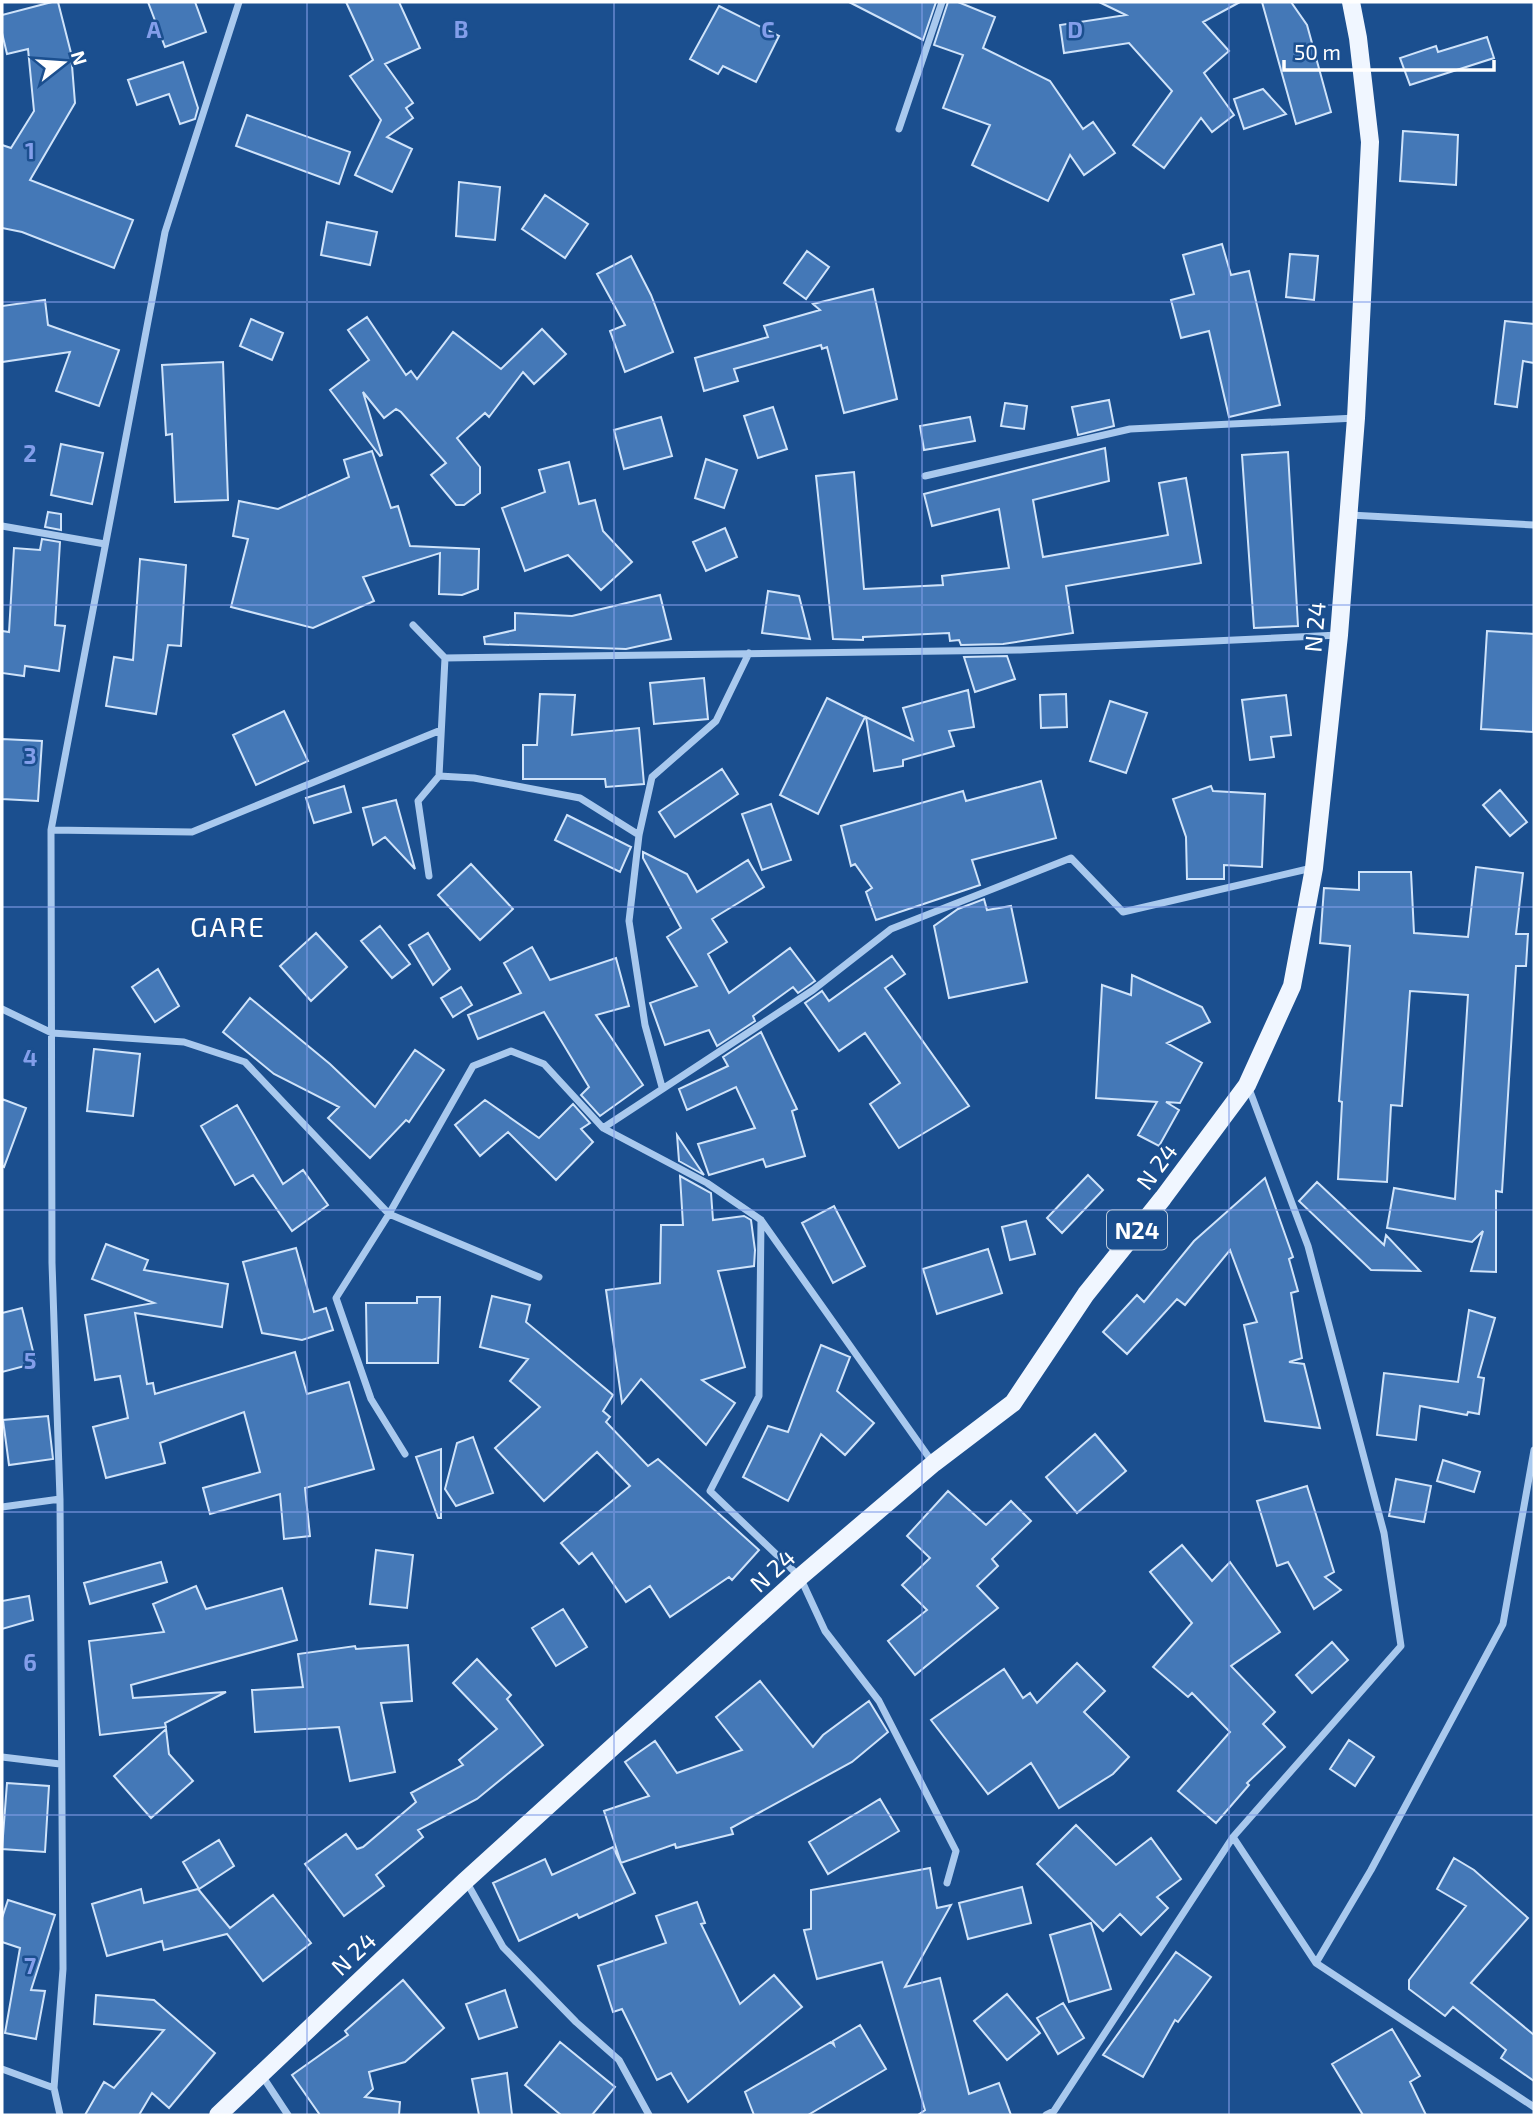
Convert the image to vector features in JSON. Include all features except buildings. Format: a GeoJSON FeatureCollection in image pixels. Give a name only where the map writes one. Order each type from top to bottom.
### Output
{"type":"FeatureCollection","features":[{"type":"Feature","properties":{"kind":"main road","name":"N 24"},"geometry":{"type":"LineString","coordinates":[[218,2115],[466,1881],[800,1577],[934,1463],[1013,1403],[1086,1294],[1163,1198],[1247,1085],[1292,986],[1314,868],[1339,635],[1356,418],[1370,142],[1351,2]]}},
{"type":"Feature","properties":{"kind":"street"},"geometry":{"type":"LineString","coordinates":[[60,2115],[54,2088],[63,1969],[60,1499],[52,1263],[51,830],[165,232],[239,2]]}},
{"type":"Feature","properties":{"kind":"street"},"geometry":{"type":"LineString","coordinates":[[899,130],[942,2]]}},
{"type":"Feature","properties":{"kind":"street"},"geometry":{"type":"LineString","coordinates":[[925,476],[1130,429],[1356,418]]}},
{"type":"Feature","properties":{"kind":"street"},"geometry":{"type":"LineString","coordinates":[[1349,515],[1534,525]]}},
{"type":"Feature","properties":{"kind":"street"},"geometry":{"type":"LineString","coordinates":[[2,526],[105,544]]}},
{"type":"Feature","properties":{"kind":"street"},"geometry":{"type":"LineString","coordinates":[[413,625],[445,658],[1020,650],[1339,635]]}},
{"type":"Feature","properties":{"kind":"street"},"geometry":{"type":"LineString","coordinates":[[662,1087],[645,1026],[629,921],[639,835],[652,776],[716,721],[749,653]]}},
{"type":"Feature","properties":{"kind":"street"},"geometry":{"type":"LineString","coordinates":[[429,876],[418,801],[439,776],[445,658]]}},
{"type":"Feature","properties":{"kind":"street"},"geometry":{"type":"LineString","coordinates":[[51,830],[192,832],[441,730]]}},
{"type":"Feature","properties":{"kind":"street"},"geometry":{"type":"LineString","coordinates":[[439,776],[474,778],[580,798],[639,835]]}},
{"type":"Feature","properties":{"kind":"street"},"geometry":{"type":"LineString","coordinates":[[603,1128],[813,990],[891,929],[1071,858],[1123,912],[1314,868]]}},
{"type":"Feature","properties":{"kind":"street"},"geometry":{"type":"LineString","coordinates":[[2,1009],[52,1033],[184,1042],[245,1062],[389,1214],[539,1277]]}},
{"type":"Feature","properties":{"kind":"street"},"geometry":{"type":"LineString","coordinates":[[405,1454],[371,1399],[336,1298],[389,1214],[473,1066],[511,1051],[544,1064],[603,1128],[707,1183],[761,1220],[934,1463]]}},
{"type":"Feature","properties":{"kind":"street"},"geometry":{"type":"LineString","coordinates":[[1046,2115],[1054,2110],[1233,1837],[1401,1646],[1384,1533],[1308,1246],[1247,1085]]}},
{"type":"Feature","properties":{"kind":"street"},"geometry":{"type":"LineString","coordinates":[[761,1220],[759,1396],[710,1491],[800,1577],[825,1631],[879,1701],[956,1851],[947,1883]]}},
{"type":"Feature","properties":{"kind":"street"},"geometry":{"type":"LineString","coordinates":[[1316,1963],[1371,1870],[1503,1624],[1534,1450]]}},
{"type":"Feature","properties":{"kind":"street"},"geometry":{"type":"LineString","coordinates":[[2,1507],[60,1499]]}},
{"type":"Feature","properties":{"kind":"street"},"geometry":{"type":"LineString","coordinates":[[2,1756],[60,1764]]}},
{"type":"Feature","properties":{"kind":"street"},"geometry":{"type":"LineString","coordinates":[[1233,1837],[1316,1963],[1534,2107]]}},
{"type":"Feature","properties":{"kind":"street"},"geometry":{"type":"LineString","coordinates":[[466,1881],[503,1947],[576,2022],[619,2060],[649,2115]]}},
{"type":"Feature","properties":{"kind":"street"},"geometry":{"type":"LineString","coordinates":[[2,2068],[54,2088]]}},
{"type":"Feature","properties":{"kind":"street"},"geometry":{"type":"LineString","coordinates":[[261,2073],[288,2115]]}},
{"type":"Feature","properties":{"kind":"district","name":"GARE"},"geometry":{"type":"Point","coordinates":[228,926]}}]}
